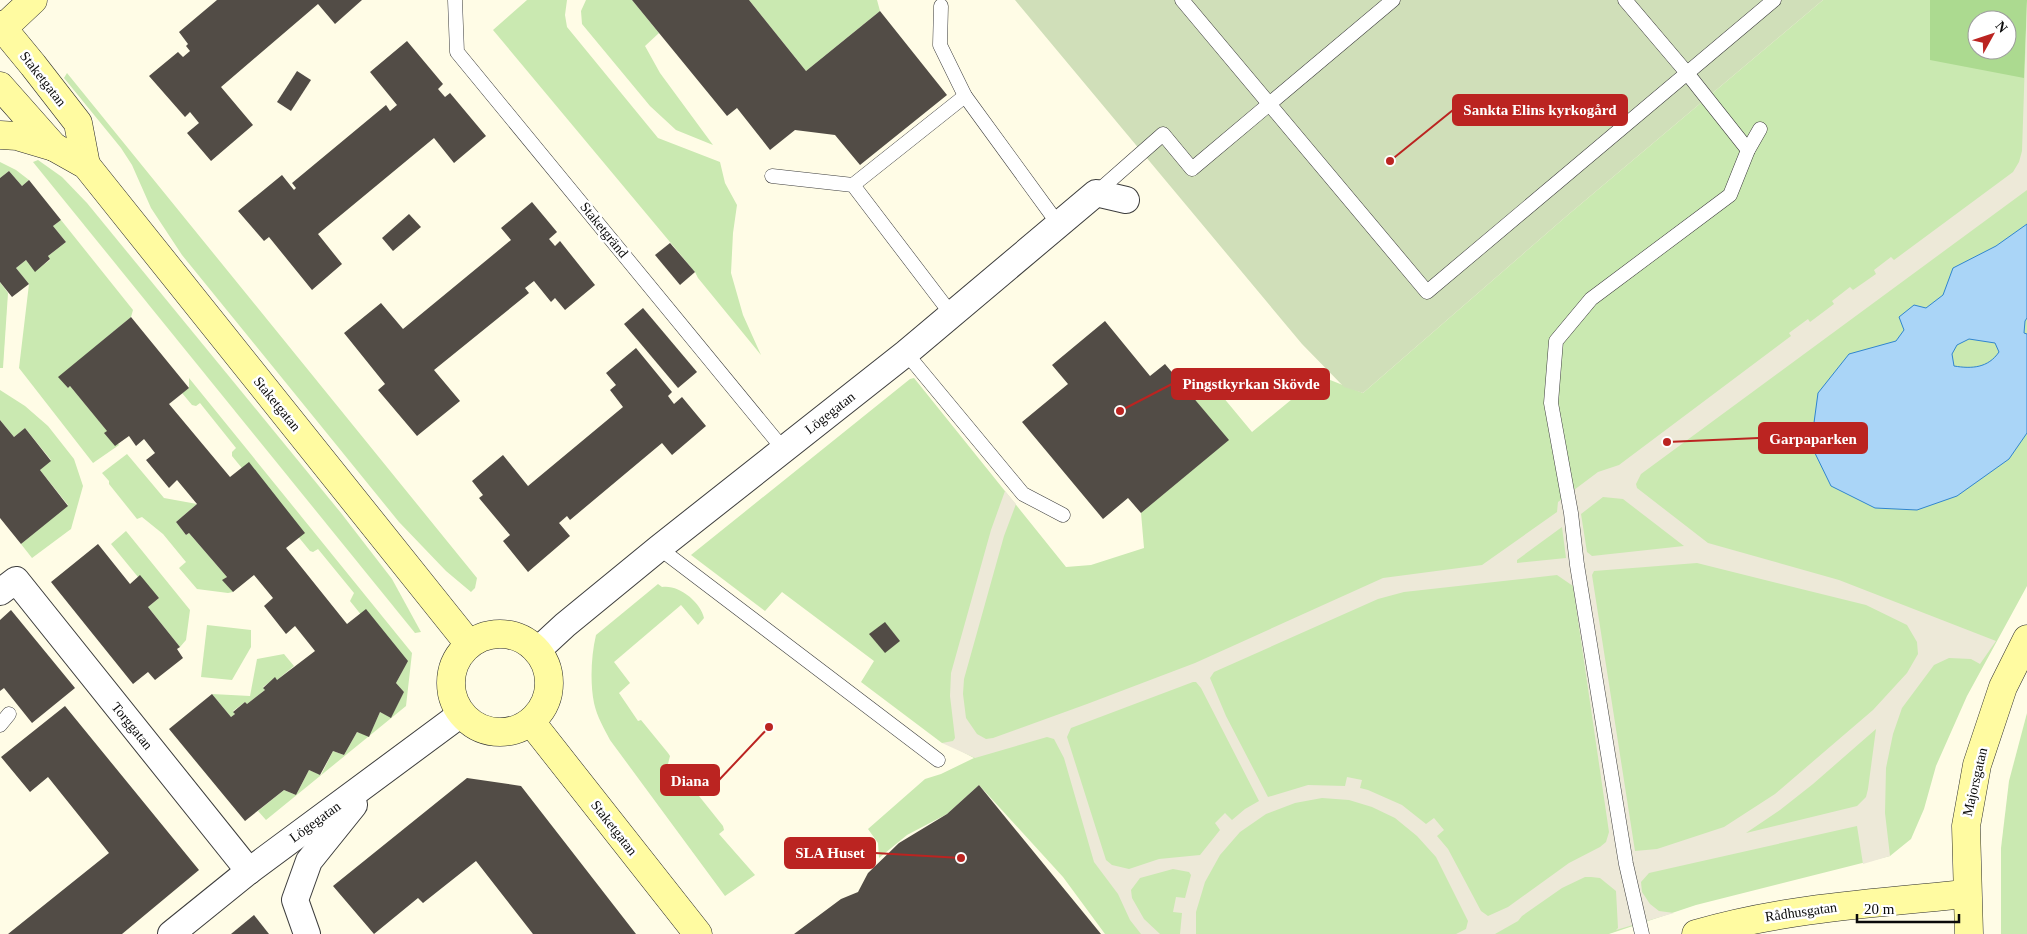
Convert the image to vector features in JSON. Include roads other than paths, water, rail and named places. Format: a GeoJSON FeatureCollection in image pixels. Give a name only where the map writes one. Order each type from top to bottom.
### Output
{"type":"FeatureCollection","features":[{"type":"Feature","properties":{"kind":"street"},"geometry":{"type":"LineString","coordinates":[[1,28],[33,0]]}},
{"type":"Feature","properties":{"kind":"street","name":"Staketgatan"},"geometry":{"type":"LineString","coordinates":[[1,28],[78,123],[86,165]]}},
{"type":"Feature","properties":{"kind":"street","name":"Staketgatan"},"geometry":{"type":"LineString","coordinates":[[0,86],[54,147],[86,165],[469,644]]}},
{"type":"Feature","properties":{"kind":"street"},"geometry":{"type":"LineString","coordinates":[[0,135],[17,136],[54,147]]}},
{"type":"Feature","properties":{"kind":"street"},"geometry":{"type":"LineString","coordinates":[[1096,193],[1126,200]]}},
{"type":"Feature","properties":{"kind":"street","name":"Lögegatan"},"geometry":{"type":"LineString","coordinates":[[538,650],[565,625],[659,548],[906,353],[1096,193]]}},
{"type":"Feature","properties":{"kind":"street","name":"Torggatan"},"geometry":{"type":"LineString","coordinates":[[8,586],[249,871]]}},
{"type":"Feature","properties":{"kind":"street"},"geometry":{"type":"LineString","coordinates":[[498,633],[512,634],[526,640],[538,650],[545,661],[550,687],[547,700],[531,722],[508,732],[494,732],[482,729],[471,723],[461,714],[454,700],[450,685],[452,669],[459,655],[469,644],[482,636],[498,633]]}},
{"type":"Feature","properties":{"kind":"street","name":"Majorsgatan"},"geometry":{"type":"LineString","coordinates":[[1969,934],[1966,894],[1966,826],[1977,764],[2003,687],[2027,639]]}},
{"type":"Feature","properties":{"kind":"street","name":"Lögegatan"},"geometry":{"type":"LineString","coordinates":[[171,934],[249,871],[461,714]]}},
{"type":"Feature","properties":{"kind":"street","name":"Staketgatan"},"geometry":{"type":"LineString","coordinates":[[531,722],[698,934]]}},
{"type":"Feature","properties":{"kind":"street"},"geometry":{"type":"LineString","coordinates":[[306,934],[295,900],[309,862],[376,777]]}},
{"type":"Feature","properties":{"kind":"street","name":"Rådhusgatan"},"geometry":{"type":"LineString","coordinates":[[1696,934],[1727,925],[1778,915],[1966,894]]}},
{"type":"Feature","properties":{"kind":"lane","name":"Staketgränd"},"geometry":{"type":"LineString","coordinates":[[454,0],[458,52],[784,450]]}},
{"type":"Feature","properties":{"kind":"lane"},"geometry":{"type":"LineString","coordinates":[[1182,0],[1427,292],[1774,0]]}},
{"type":"Feature","properties":{"kind":"lane"},"geometry":{"type":"LineString","coordinates":[[1096,193],[1163,134],[1192,169],[1393,0]]}},
{"type":"Feature","properties":{"kind":"lane"},"geometry":{"type":"LineString","coordinates":[[1625,0],[1687,73],[1748,150]]}},
{"type":"Feature","properties":{"kind":"lane"},"geometry":{"type":"LineString","coordinates":[[941,6],[940,45],[965,96],[1059,225]]}},
{"type":"Feature","properties":{"kind":"lane"},"geometry":{"type":"LineString","coordinates":[[772,176],[853,185],[965,96]]}},
{"type":"Feature","properties":{"kind":"lane"},"geometry":{"type":"LineString","coordinates":[[1642,934],[1626,864],[1579,574],[1571,513],[1551,402],[1556,340],[1591,299],[1730,195],[1748,150],[1760,129]]}},
{"type":"Feature","properties":{"kind":"lane"},"geometry":{"type":"LineString","coordinates":[[853,185],[952,314]]}},
{"type":"Feature","properties":{"kind":"lane"},"geometry":{"type":"LineString","coordinates":[[906,353],[1023,494],[1063,515]]}},
{"type":"Feature","properties":{"kind":"lane"},"geometry":{"type":"LineString","coordinates":[[659,548],[938,760]]}},
{"type":"Feature","properties":{"kind":"lane"},"geometry":{"type":"LineString","coordinates":[[0,725],[9,714]]}},
{"type":"Feature","properties":{"kind":"water"},"geometry":{"type":"Polygon","coordinates":[[[2027,224],[2027,318],[2024,333],[2027,334],[2027,433],[2009,459],[1957,496],[1917,510],[1875,508],[1831,486],[1811,445],[1818,393],[1849,354],[1896,341],[1904,330],[1899,317],[1914,305],[1926,308],[1943,295],[1953,268],[1996,246],[2027,224]],[[1969,339],[1957,345],[1952,354],[1954,366],[1973,367],[1985,364],[1999,352],[1995,343],[1969,339]]]}},
{"type":"Feature","properties":{"kind":"place","name":"Sankta Elins kyrkogård"},"geometry":{"type":"Point","coordinates":[1390,161]}},
{"type":"Feature","properties":{"kind":"place","name":"Pingstkyrkan Skövde"},"geometry":{"type":"Point","coordinates":[1120,411]}},
{"type":"Feature","properties":{"kind":"place","name":"Garpaparken"},"geometry":{"type":"Point","coordinates":[1667,442]}},
{"type":"Feature","properties":{"kind":"place","name":"Diana"},"geometry":{"type":"Point","coordinates":[769,727]}},
{"type":"Feature","properties":{"kind":"place","name":"SLA Huset"},"geometry":{"type":"Point","coordinates":[961,858]}}]}
